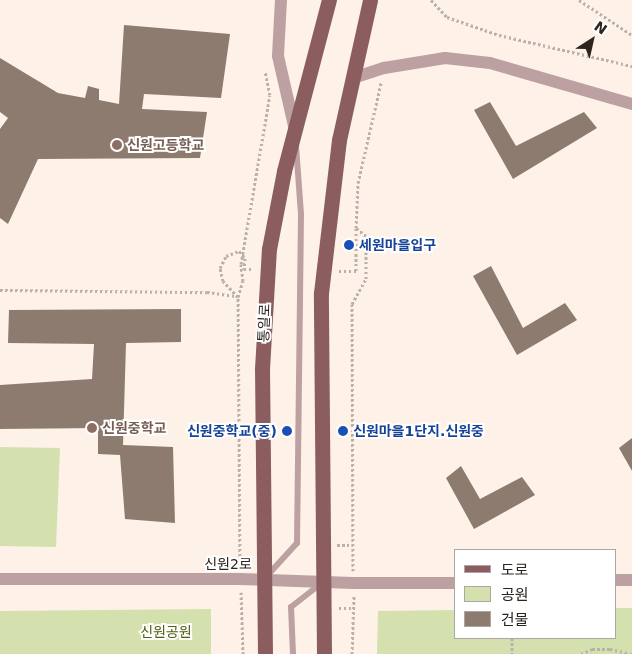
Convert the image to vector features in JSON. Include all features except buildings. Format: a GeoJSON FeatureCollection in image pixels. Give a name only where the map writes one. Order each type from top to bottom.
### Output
{"type":"FeatureCollection","features":[{"type":"Feature","properties":{"kind":"main road"},"geometry":{"type":"LineString","coordinates":[[324,654],[321,292],[339,140],[370,0]]}},
{"type":"Feature","properties":{"kind":"main road","name":"통일로"},"geometry":{"type":"LineString","coordinates":[[265,654],[264,312],[269,249],[295,130],[328,5]]}},
{"type":"Feature","properties":{"kind":"street"},"geometry":{"type":"LineString","coordinates":[[281,0],[278,56],[295,130]]}},
{"type":"Feature","properties":{"kind":"street"},"geometry":{"type":"LineString","coordinates":[[353,78],[384,68],[445,58],[490,63],[632,104]]}},
{"type":"Feature","properties":{"kind":"street","name":"신원2로"},"geometry":{"type":"LineString","coordinates":[[0,579],[454,583]]}},
{"type":"Feature","properties":{"kind":"street"},"geometry":{"type":"LineString","coordinates":[[617,580],[632,580]]}},
{"type":"Feature","properties":{"kind":"lane"},"geometry":{"type":"LineString","coordinates":[[264,580],[297,543],[301,214],[295,130]]}},
{"type":"Feature","properties":{"kind":"lane"},"geometry":{"type":"LineString","coordinates":[[293,654],[291,607],[324,582]]}},
{"type":"Feature","properties":{"kind":"path"},"geometry":{"type":"LineString","coordinates":[[430,0],[447,17],[499,35],[632,66]]}},
{"type":"Feature","properties":{"kind":"path"},"geometry":{"type":"LineString","coordinates":[[579,0],[632,35]]}},
{"type":"Feature","properties":{"kind":"path"},"geometry":{"type":"LineString","coordinates":[[239,547],[238,297],[243,281],[241,264],[270,95],[264,66]]}},
{"type":"Feature","properties":{"kind":"path"},"geometry":{"type":"LineString","coordinates":[[338,271],[356,271],[358,183],[384,68]]}},
{"type":"Feature","properties":{"kind":"path"},"geometry":{"type":"LineString","coordinates":[[352,545],[352,304],[366,279],[366,236],[356,228]]}},
{"type":"Feature","properties":{"kind":"path"},"geometry":{"type":"LineString","coordinates":[[238,297],[223,281],[220,268],[226,256],[239,251],[246,258],[244,269],[263,269]]}},
{"type":"Feature","properties":{"kind":"path"},"geometry":{"type":"LineString","coordinates":[[0,290],[207,292],[238,297]]}},
{"type":"Feature","properties":{"kind":"path"},"geometry":{"type":"LineString","coordinates":[[241,605],[242,654]]}},
{"type":"Feature","properties":{"kind":"path"},"geometry":{"type":"LineString","coordinates":[[352,654],[354,608]]}},
{"type":"Feature","properties":{"kind":"path"},"geometry":{"type":"LineString","coordinates":[[512,639],[512,654]]}},
{"type":"Feature","properties":{"kind":"path"},"geometry":{"type":"LineString","coordinates":[[581,654],[592,649],[610,649],[631,654]]}},
{"type":"Feature","properties":{"kind":"green space"},"geometry":{"type":"Polygon","coordinates":[[[0,447],[60,448],[56,547],[0,546],[0,447]]]}},
{"type":"Feature","properties":{"kind":"green space"},"geometry":{"type":"Polygon","coordinates":[[[617,608],[632,608],[632,654],[377,654],[378,611],[454,610],[454,639],[617,639],[617,608]]]}},
{"type":"Feature","properties":{"kind":"green space","name":"신원공원"},"geometry":{"type":"Polygon","coordinates":[[[211,609],[211,654],[0,654],[0,611],[211,609]]]}},
{"type":"Feature","properties":{"kind":"place","name":"신원고등학교"},"geometry":{"type":"Point","coordinates":[117,145]}},
{"type":"Feature","properties":{"kind":"place","name":"세원마을입구"},"geometry":{"type":"Point","coordinates":[349,245]}},
{"type":"Feature","properties":{"kind":"place","name":"신원중학교"},"geometry":{"type":"Point","coordinates":[92,428]}},
{"type":"Feature","properties":{"kind":"place","name":"신원중학교(중)"},"geometry":{"type":"Point","coordinates":[287,431]}},
{"type":"Feature","properties":{"kind":"place","name":"신원마을1단지.신원중"},"geometry":{"type":"Point","coordinates":[343,431]}}]}
